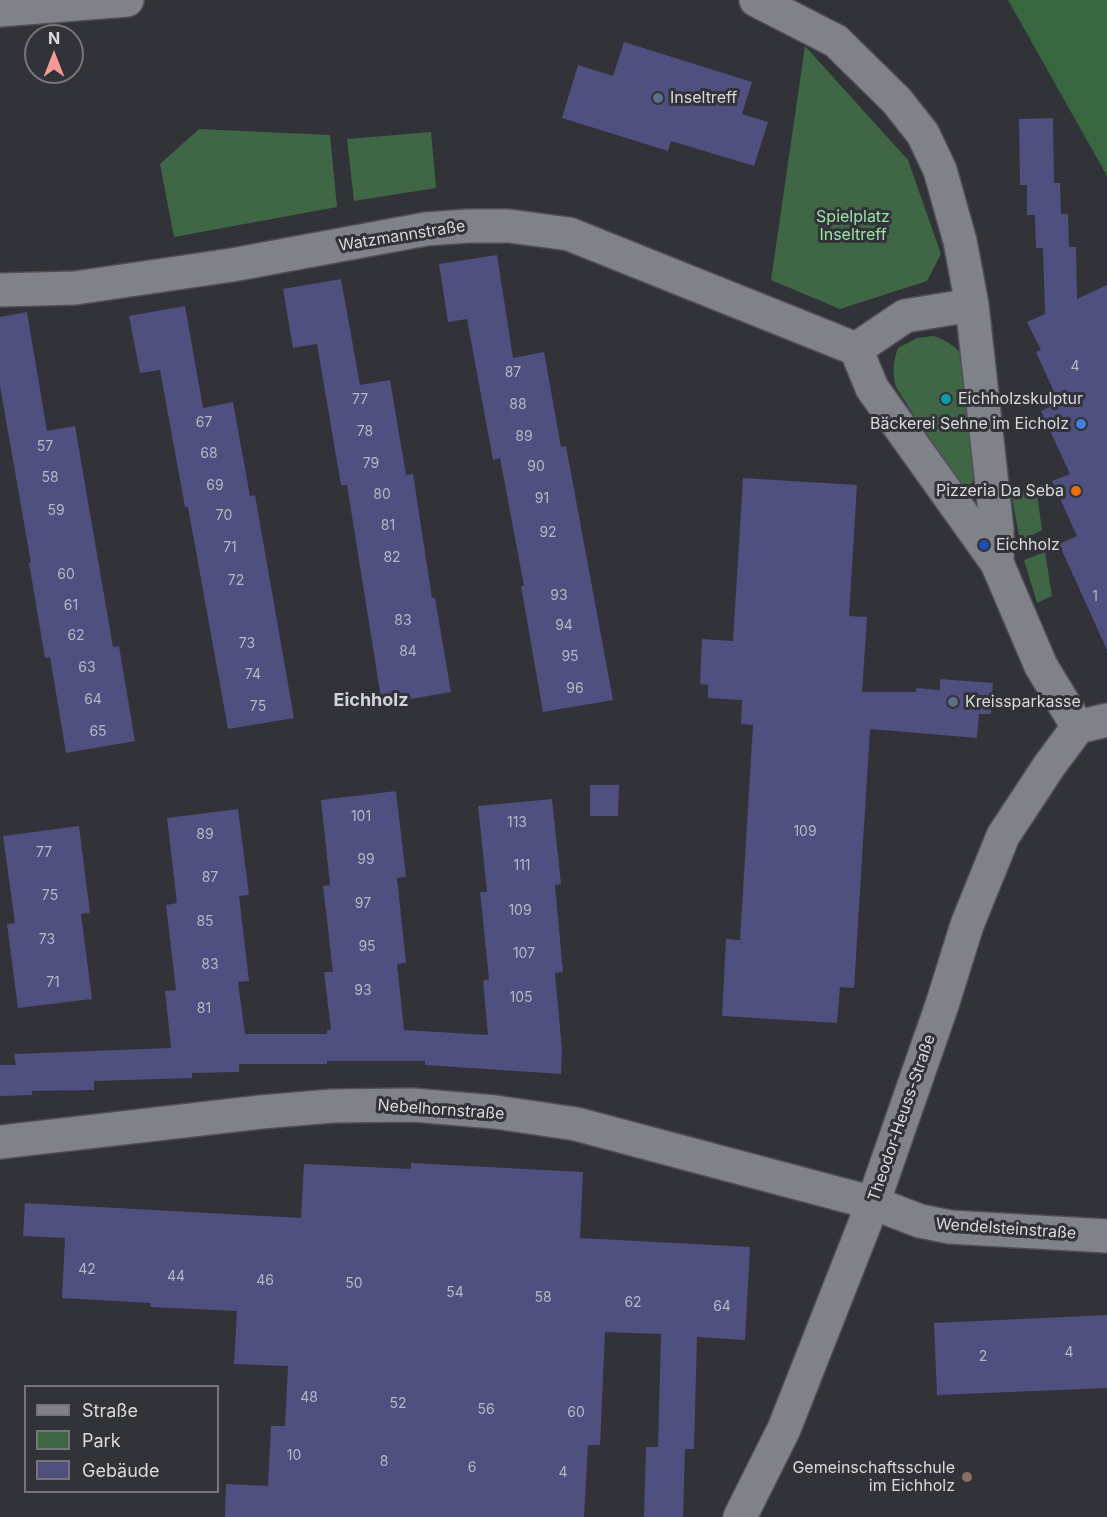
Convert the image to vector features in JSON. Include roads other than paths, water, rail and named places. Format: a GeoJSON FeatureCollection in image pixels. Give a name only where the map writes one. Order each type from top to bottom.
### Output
{"type":"FeatureCollection","features":[{"type":"Feature","properties":{"kind":"street"},"geometry":{"type":"LineString","coordinates":[[0,10],[127,0]]}},
{"type":"Feature","properties":{"kind":"street"},"geometry":{"type":"LineString","coordinates":[[756,0],[836,41],[897,101],[923,134],[940,170],[960,241],[972,305],[997,530],[997,563]]}},
{"type":"Feature","properties":{"kind":"street","name":"Watzmannstraße"},"geometry":{"type":"LineString","coordinates":[[0,290],[75,288],[232,265],[426,229],[468,225],[509,225],[569,234],[855,349]]}},
{"type":"Feature","properties":{"kind":"street"},"geometry":{"type":"LineString","coordinates":[[972,305],[905,316],[855,349],[872,388],[997,563],[1041,666],[1093,723]]}},
{"type":"Feature","properties":{"kind":"street","name":"Theodor-Heuss-Straße"},"geometry":{"type":"LineString","coordinates":[[740,1517],[784,1429],[873,1203],[942,1005],[967,925],[1003,836],[1049,766],[1093,723]]}},
{"type":"Feature","properties":{"kind":"street","name":"Nebelhornstraße"},"geometry":{"type":"LineString","coordinates":[[0,1142],[332,1106],[413,1105],[576,1124],[873,1203]]}},
{"type":"Feature","properties":{"kind":"street","name":"Wendelsteinstraße"},"geometry":{"type":"LineString","coordinates":[[873,1203],[920,1221],[950,1227],[1107,1236]]}},
{"type":"Feature","properties":{"kind":"place","name":"Inseltreff"},"geometry":{"type":"Point","coordinates":[658,98]}},
{"type":"Feature","properties":{"kind":"place","name":"Eichholzskulptur"},"geometry":{"type":"Point","coordinates":[946,399]}},
{"type":"Feature","properties":{"kind":"place","name":"Bäckerei Sehne im Eicholz"},"geometry":{"type":"Point","coordinates":[1081,424]}},
{"type":"Feature","properties":{"kind":"place","name":"Pizzeria Da Seba"},"geometry":{"type":"Point","coordinates":[1076,491]}},
{"type":"Feature","properties":{"kind":"place","name":"Eichholz"},"geometry":{"type":"Point","coordinates":[984,545]}},
{"type":"Feature","properties":{"kind":"place","name":"Kreissparkasse"},"geometry":{"type":"Point","coordinates":[953,702]}},
{"type":"Feature","properties":{"kind":"place","name":"Gemeinschaftsschule im Eichholz"},"geometry":{"type":"Point","coordinates":[967,1477]}},
{"type":"Feature","properties":{"kind":"district","name":"Eichholz"},"geometry":{"type":"Point","coordinates":[371,701]}},
{"type":"Feature","properties":{"kind":"park label","name":"Spielplatz Inseltreff"},"geometry":{"type":"Point","coordinates":[853,226]}}]}
